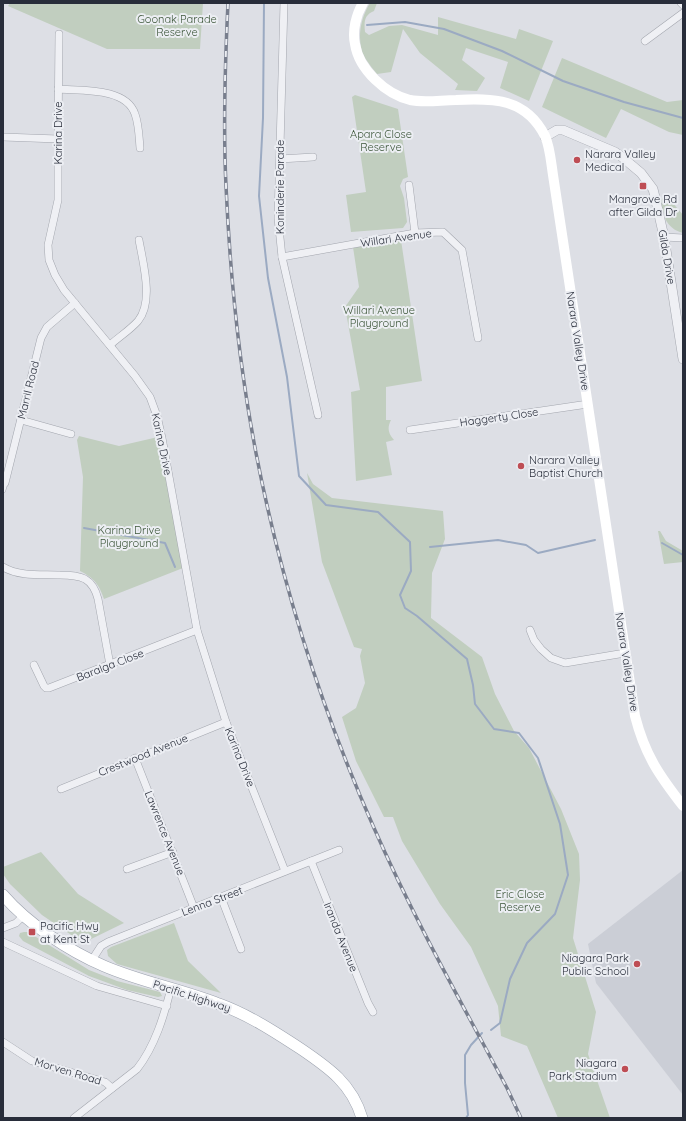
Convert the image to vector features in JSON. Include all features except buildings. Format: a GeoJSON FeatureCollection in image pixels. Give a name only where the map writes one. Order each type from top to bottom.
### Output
{"type":"FeatureCollection","features":[{"type":"Feature","properties":{"kind":"main road","name":"Narara Valley Drive"},"geometry":{"type":"LineString","coordinates":[[363,3],[355,24],[355,45],[363,65],[384,88],[401,97],[422,101],[477,98],[502,100],[513,105],[530,117],[545,137],[552,167],[635,716],[644,747],[658,772],[683,806]]}},
{"type":"Feature","properties":{"kind":"main road","name":"Pacific Highway"},"geometry":{"type":"LineString","coordinates":[[3,895],[23,916],[46,933],[92,960],[128,976],[221,1004],[274,1031],[335,1074],[357,1103],[362,1118]]}},
{"type":"Feature","properties":{"kind":"street","name":"Koninderie Parade"},"geometry":{"type":"LineString","coordinates":[[284,3],[278,218],[282,257],[318,415]]}},
{"type":"Feature","properties":{"kind":"street"},"geometry":{"type":"LineString","coordinates":[[645,41],[683,13]]}},
{"type":"Feature","properties":{"kind":"street","name":"Karina Drive"},"geometry":{"type":"LineString","coordinates":[[60,34],[58,89],[58,200],[48,245],[49,260],[55,275],[75,303],[150,397],[157,416],[197,630],[226,722],[285,872]]}},
{"type":"Feature","properties":{"kind":"street"},"geometry":{"type":"LineString","coordinates":[[58,89],[108,92],[122,99],[135,113],[139,131],[140,148]]}},
{"type":"Feature","properties":{"kind":"street","name":"Gilda Drive"},"geometry":{"type":"LineString","coordinates":[[545,137],[557,130],[569,132],[614,152],[630,163],[644,177],[656,197],[664,237],[683,359]]}},
{"type":"Feature","properties":{"kind":"street"},"geometry":{"type":"LineString","coordinates":[[3,137],[58,139]]}},
{"type":"Feature","properties":{"kind":"street"},"geometry":{"type":"LineString","coordinates":[[280,159],[313,156]]}},
{"type":"Feature","properties":{"kind":"street"},"geometry":{"type":"LineString","coordinates":[[409,185],[415,233]]}},
{"type":"Feature","properties":{"kind":"street","name":"Willari Avenue"},"geometry":{"type":"LineString","coordinates":[[282,257],[415,233],[443,232],[462,250],[478,338]]}},
{"type":"Feature","properties":{"kind":"street"},"geometry":{"type":"LineString","coordinates":[[664,237],[683,238]]}},
{"type":"Feature","properties":{"kind":"street"},"geometry":{"type":"LineString","coordinates":[[110,345],[138,321],[145,307],[147,294],[139,240]]}},
{"type":"Feature","properties":{"kind":"street","name":"Marril Road"},"geometry":{"type":"LineString","coordinates":[[4,487],[43,332],[75,303]]}},
{"type":"Feature","properties":{"kind":"street","name":"Haggerty Close"},"geometry":{"type":"LineString","coordinates":[[410,430],[588,404]]}},
{"type":"Feature","properties":{"kind":"street"},"geometry":{"type":"LineString","coordinates":[[21,420],[70,434]]}},
{"type":"Feature","properties":{"kind":"street"},"geometry":{"type":"LineString","coordinates":[[3,567],[13,572],[23,574],[80,577],[90,584],[97,593],[110,665]]}},
{"type":"Feature","properties":{"kind":"street","name":"Baralga Close"},"geometry":{"type":"LineString","coordinates":[[34,666],[44,686],[49,688],[197,630]]}},
{"type":"Feature","properties":{"kind":"street"},"geometry":{"type":"LineString","coordinates":[[530,630],[534,640],[546,654],[551,658],[565,663],[625,653]]}},
{"type":"Feature","properties":{"kind":"street","name":"Crestwood Avenue"},"geometry":{"type":"LineString","coordinates":[[61,789],[226,722]]}},
{"type":"Feature","properties":{"kind":"street","name":"Lawrence Avenue"},"geometry":{"type":"LineString","coordinates":[[135,758],[194,908]]}},
{"type":"Feature","properties":{"kind":"street","name":"Lenna Street"},"geometry":{"type":"LineString","coordinates":[[92,960],[101,946],[108,942],[339,850]]}},
{"type":"Feature","properties":{"kind":"street"},"geometry":{"type":"LineString","coordinates":[[127,869],[172,852]]}},
{"type":"Feature","properties":{"kind":"street","name":"Iranda Avenue"},"geometry":{"type":"LineString","coordinates":[[311,861],[368,1003],[373,1012]]}},
{"type":"Feature","properties":{"kind":"street"},"geometry":{"type":"LineString","coordinates":[[221,897],[241,949]]}},
{"type":"Feature","properties":{"kind":"street"},"geometry":{"type":"LineString","coordinates":[[3,928],[16,923],[23,916]]}},
{"type":"Feature","properties":{"kind":"street","name":"Pacific Highway"},"geometry":{"type":"LineString","coordinates":[[3,942],[97,986],[167,1006]]}},
{"type":"Feature","properties":{"kind":"street"},"geometry":{"type":"LineString","coordinates":[[74,1118],[137,1069],[144,1060],[150,1050],[167,1006],[171,988]]}},
{"type":"Feature","properties":{"kind":"street","name":"Morven Road"},"geometry":{"type":"LineString","coordinates":[[3,1042],[32,1061],[105,1082],[112,1088]]}},
{"type":"Feature","properties":{"kind":"shaded area","name":"Niagara Park Public School"},"geometry":{"type":"Polygon","coordinates":[[[683,870],[683,1095],[596,983],[588,944],[683,870]]]}},
{"type":"Feature","properties":{"kind":"green space","name":"Goonak Parade Reserve"},"geometry":{"type":"Polygon","coordinates":[[[10,3],[203,3],[200,49],[107,49],[8,6],[10,3]]]}},
{"type":"Feature","properties":{"kind":"green space"},"geometry":{"type":"Polygon","coordinates":[[[370,3],[377,3],[374,11],[365,19],[365,32],[369,35],[389,26],[402,25],[438,35],[438,17],[516,39],[519,29],[553,41],[529,101],[500,88],[508,62],[466,48],[462,60],[485,78],[477,91],[455,90],[458,84],[420,53],[403,29],[391,72],[377,74],[365,58],[362,51],[360,37],[360,30],[364,16],[370,3]]]}},
{"type":"Feature","properties":{"kind":"green space"},"geometry":{"type":"Polygon","coordinates":[[[562,58],[667,102],[683,100],[683,135],[669,132],[621,109],[606,138],[542,107],[562,58]]]}},
{"type":"Feature","properties":{"kind":"green space","name":"Apara Close Reserve"},"geometry":{"type":"Polygon","coordinates":[[[355,95],[398,109],[408,177],[403,179],[400,186],[404,198],[407,222],[403,228],[351,232],[346,195],[366,192],[352,97],[355,95]]]}},
{"type":"Feature","properties":{"kind":"green space"},"geometry":{"type":"Polygon","coordinates":[[[664,197],[672,202],[683,215],[683,233],[672,228],[666,220],[661,199],[664,197]]]}},
{"type":"Feature","properties":{"kind":"green space","name":"Willari Avenue Playground"},"geometry":{"type":"Polygon","coordinates":[[[401,240],[422,381],[386,387],[386,420],[391,420],[389,430],[390,435],[394,440],[386,442],[392,475],[356,481],[351,392],[360,390],[345,307],[359,287],[353,247],[401,240]]]}},
{"type":"Feature","properties":{"kind":"green space","name":"Karina Drive Playground"},"geometry":{"type":"Polygon","coordinates":[[[79,436],[119,446],[158,437],[183,568],[104,599],[95,582],[89,576],[80,571],[83,477],[77,440],[79,436]]]}},
{"type":"Feature","properties":{"kind":"green space","name":"Eric Close Reserve"},"geometry":{"type":"Polygon","coordinates":[[[307,473],[313,484],[332,498],[443,511],[445,539],[432,573],[431,618],[482,657],[495,694],[514,731],[529,748],[561,809],[579,854],[580,880],[573,938],[596,1012],[588,1054],[610,1118],[558,1118],[527,1046],[501,1036],[498,1006],[471,947],[440,904],[402,841],[393,817],[384,817],[356,761],[342,717],[356,708],[365,683],[360,656],[362,649],[354,647],[322,562],[307,473]]]}},
{"type":"Feature","properties":{"kind":"green space"},"geometry":{"type":"Polygon","coordinates":[[[658,531],[660,531],[666,541],[683,551],[683,562],[664,564],[658,531]]]}},
{"type":"Feature","properties":{"kind":"green space"},"geometry":{"type":"Polygon","coordinates":[[[41,852],[78,894],[124,923],[83,943],[42,915],[10,884],[3,874],[3,867],[41,852]]]}},
{"type":"Feature","properties":{"kind":"green space"},"geometry":{"type":"Polygon","coordinates":[[[174,923],[188,961],[221,993],[117,964],[108,956],[107,950],[111,947],[174,923]]]}},
{"type":"Feature","properties":{"kind":"green space"},"geometry":{"type":"Polygon","coordinates":[[[28,932],[89,970],[117,981],[160,992],[162,996],[158,997],[127,990],[89,976],[23,941],[19,936],[20,933],[28,932]]]}},
{"type":"Feature","properties":{"kind":"waterway"},"geometry":{"type":"LineString","coordinates":[[264,3],[263,118],[259,196],[268,278],[287,377],[299,476],[326,505],[378,512],[410,542],[411,571],[400,595],[405,608],[417,616],[467,659],[473,685],[475,704],[494,729],[519,733],[538,758],[560,824],[568,875],[555,914],[527,943],[510,979],[500,1023],[491,1030]]}},
{"type":"Feature","properties":{"kind":"waterway"},"geometry":{"type":"LineString","coordinates":[[367,25],[405,22],[444,29],[502,51],[563,81],[624,102],[683,118]]}},
{"type":"Feature","properties":{"kind":"waterway"},"geometry":{"type":"LineString","coordinates":[[84,528],[165,543],[175,567]]}},
{"type":"Feature","properties":{"kind":"waterway"},"geometry":{"type":"LineString","coordinates":[[430,547],[498,540],[526,545],[538,553],[595,540]]}},
{"type":"Feature","properties":{"kind":"waterway"},"geometry":{"type":"LineString","coordinates":[[662,543],[683,555]]}},
{"type":"Feature","properties":{"kind":"waterway"},"geometry":{"type":"LineString","coordinates":[[466,1118],[468,1115],[465,1083],[465,1055],[471,1045],[482,1033]]}},
{"type":"Feature","properties":{"kind":"railway"},"geometry":{"type":"LineString","coordinates":[[228,3],[225,72],[226,186],[236,320],[256,453],[266,501],[290,597],[320,691],[374,828],[421,927],[507,1088],[521,1118]]}},
{"type":"Feature","properties":{"kind":"place","name":"Narara Valley Medical"},"geometry":{"type":"Point","coordinates":[577,160]}},
{"type":"Feature","properties":{"kind":"place","name":"Mangrove Rd after Gilda Dr"},"geometry":{"type":"Point","coordinates":[643,186]}},
{"type":"Feature","properties":{"kind":"place","name":"Narara Valley Baptist Church"},"geometry":{"type":"Point","coordinates":[521,466]}},
{"type":"Feature","properties":{"kind":"place","name":"Pacific Hwy at Kent St"},"geometry":{"type":"Point","coordinates":[32,932]}},
{"type":"Feature","properties":{"kind":"place","name":"Niagara Park Public School"},"geometry":{"type":"Point","coordinates":[637,964]}},
{"type":"Feature","properties":{"kind":"place","name":"Niagara Park Stadium"},"geometry":{"type":"Point","coordinates":[625,1069]}}]}
